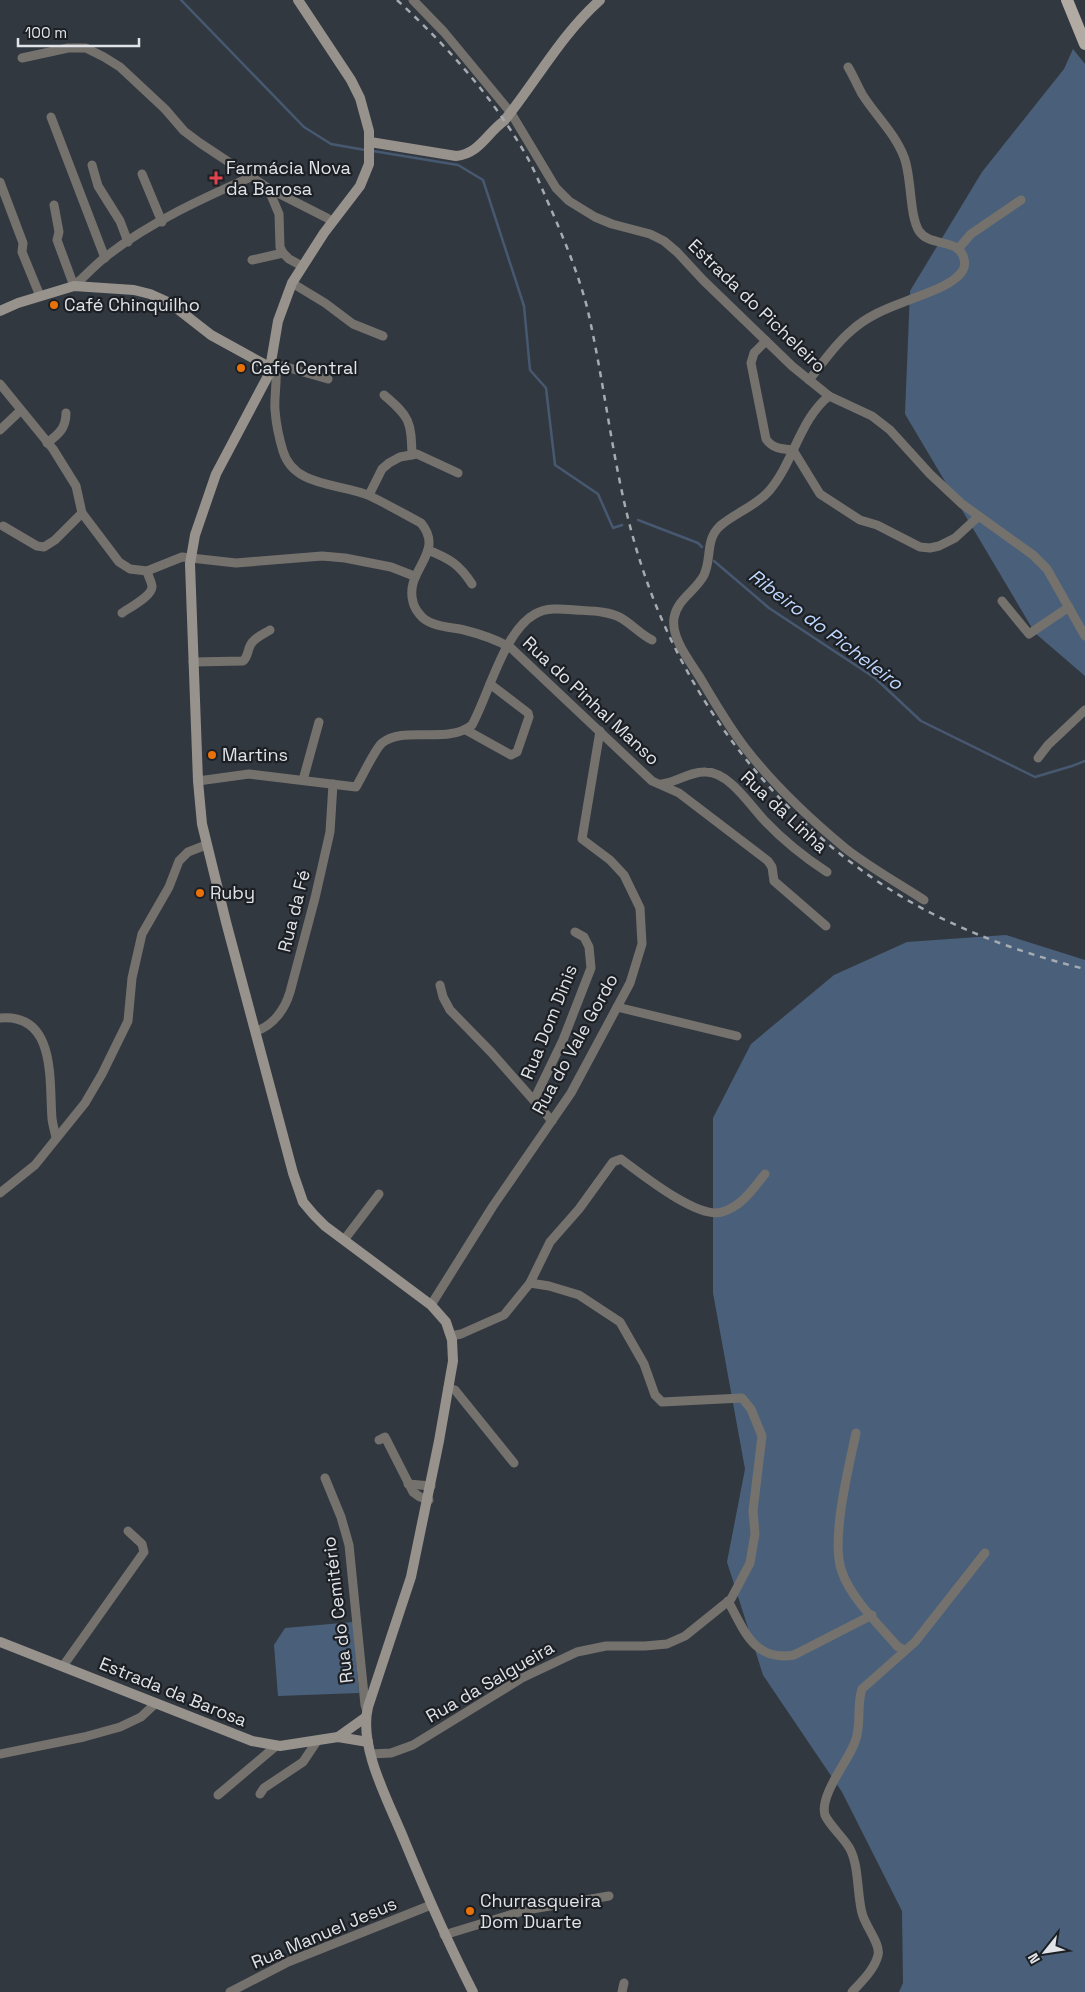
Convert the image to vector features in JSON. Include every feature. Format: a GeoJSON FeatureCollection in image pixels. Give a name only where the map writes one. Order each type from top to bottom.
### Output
{"type":"FeatureCollection","features":[{"type":"Feature","properties":{"kind":"main road"},"geometry":{"type":"LineString","coordinates":[[298,0],[357,91],[367,121],[370,148],[366,175],[360,186],[332,222],[292,283],[278,321],[271,365],[262,388],[216,474],[195,535],[191,557],[198,782],[206,845],[300,1194],[306,1207],[314,1216],[431,1305],[446,1322],[451,1336],[454,1354],[431,1486],[411,1577],[367,1714],[368,1742],[378,1775],[444,1935],[473,1992]]}},
{"type":"Feature","properties":{"kind":"main road"},"geometry":{"type":"LineString","coordinates":[[370,148],[446,155],[467,155],[475,150],[511,113],[560,43],[577,22],[600,0]]}},
{"type":"Feature","properties":{"kind":"main road"},"geometry":{"type":"LineString","coordinates":[[1067,0],[1085,44]]}},
{"type":"Feature","properties":{"kind":"main road"},"geometry":{"type":"LineString","coordinates":[[0,311],[74,286],[117,288],[150,294],[170,303],[228,346],[271,365]]}},
{"type":"Feature","properties":{"kind":"main road","name":"Estrada da Barosa"},"geometry":{"type":"LineString","coordinates":[[0,1642],[252,1741],[276,1746],[317,1742],[338,1737],[368,1742]]}},
{"type":"Feature","properties":{"kind":"main road","name":"Estrada da Barosa"},"geometry":{"type":"LineString","coordinates":[[338,1737],[367,1714]]}},
{"type":"Feature","properties":{"kind":"street","name":"Estrada do Picheleiro"},"geometry":{"type":"LineString","coordinates":[[413,0],[444,32],[511,113],[556,188],[569,201],[581,210],[612,224],[650,234],[664,242],[677,252],[702,280],[792,366],[829,396],[872,416],[890,430],[930,474],[962,504],[1033,555],[1048,569],[1085,636]]}},
{"type":"Feature","properties":{"kind":"street"},"geometry":{"type":"LineString","coordinates":[[22,58],[68,48],[86,48],[104,57],[120,67],[165,109],[184,131],[200,144],[268,188],[332,222]]}},
{"type":"Feature","properties":{"kind":"street"},"geometry":{"type":"LineString","coordinates":[[809,380],[849,332],[859,324],[883,309],[936,290],[957,277],[963,270],[965,263],[962,252],[952,244],[935,242],[920,232],[916,223],[909,174],[904,156],[895,140],[861,93],[848,66]]}},
{"type":"Feature","properties":{"kind":"street"},"geometry":{"type":"LineString","coordinates":[[51,117],[105,258]]}},
{"type":"Feature","properties":{"kind":"street"},"geometry":{"type":"LineString","coordinates":[[92,165],[98,186],[120,221],[128,242]]}},
{"type":"Feature","properties":{"kind":"street"},"geometry":{"type":"LineString","coordinates":[[142,174],[162,222]]}},
{"type":"Feature","properties":{"kind":"street"},"geometry":{"type":"LineString","coordinates":[[54,206],[59,232],[57,240],[74,286],[105,258],[128,242],[216,192],[251,177]]}},
{"type":"Feature","properties":{"kind":"street"},"geometry":{"type":"LineString","coordinates":[[0,182],[23,243],[22,252],[40,296]]}},
{"type":"Feature","properties":{"kind":"street"},"geometry":{"type":"LineString","coordinates":[[268,188],[279,214],[279,236],[283,253],[302,266]]}},
{"type":"Feature","properties":{"kind":"street"},"geometry":{"type":"LineString","coordinates":[[958,249],[971,234],[1021,200]]}},
{"type":"Feature","properties":{"kind":"street"},"geometry":{"type":"LineString","coordinates":[[252,260],[283,253]]}},
{"type":"Feature","properties":{"kind":"street"},"geometry":{"type":"LineString","coordinates":[[292,283],[325,303],[353,324],[383,336]]}},
{"type":"Feature","properties":{"kind":"street"},"geometry":{"type":"LineString","coordinates":[[766,341],[754,353],[751,363],[766,439],[770,445],[777,448],[793,450]]}},
{"type":"Feature","properties":{"kind":"street"},"geometry":{"type":"LineString","coordinates":[[271,365],[328,379]]}},
{"type":"Feature","properties":{"kind":"street"},"geometry":{"type":"LineString","coordinates":[[271,365],[276,372],[275,410],[283,450],[292,469],[312,480],[369,495],[421,523],[429,536],[428,550],[462,569],[472,584]]}},
{"type":"Feature","properties":{"kind":"street"},"geometry":{"type":"LineString","coordinates":[[0,384],[47,443],[76,486],[82,513],[120,562],[130,569],[146,571],[182,557],[236,563],[322,556],[391,567],[414,576]]}},
{"type":"Feature","properties":{"kind":"street"},"geometry":{"type":"LineString","coordinates":[[384,395],[406,416],[410,423],[412,455]]}},
{"type":"Feature","properties":{"kind":"street"},"geometry":{"type":"LineString","coordinates":[[829,396],[809,418],[778,480],[767,493],[720,527],[711,538],[703,576],[676,611],[674,629],[683,649],[725,719],[745,748],[765,772],[808,815],[846,848],[924,900]]}},
{"type":"Feature","properties":{"kind":"street"},"geometry":{"type":"LineString","coordinates":[[0,430],[20,411]]}},
{"type":"Feature","properties":{"kind":"street"},"geometry":{"type":"LineString","coordinates":[[47,443],[61,432],[64,427],[66,413]]}},
{"type":"Feature","properties":{"kind":"street"},"geometry":{"type":"LineString","coordinates":[[793,450],[820,494],[860,520],[877,525],[920,547],[930,548],[939,546],[955,538],[979,516]]}},
{"type":"Feature","properties":{"kind":"street"},"geometry":{"type":"LineString","coordinates":[[369,495],[382,470],[395,459],[417,454],[458,473]]}},
{"type":"Feature","properties":{"kind":"street"},"geometry":{"type":"LineString","coordinates":[[2,526],[37,546],[44,547],[55,540],[82,513]]}},
{"type":"Feature","properties":{"kind":"street","name":"Rua do Pinhal Manso"},"geometry":{"type":"LineString","coordinates":[[428,550],[414,576],[412,601],[423,617],[431,622],[479,634],[506,645],[652,781],[662,784],[698,807],[768,861],[772,867],[774,881],[826,926]]}},
{"type":"Feature","properties":{"kind":"street"},"geometry":{"type":"LineString","coordinates":[[122,612],[138,603],[150,592],[152,587],[146,571]]}},
{"type":"Feature","properties":{"kind":"street"},"geometry":{"type":"LineString","coordinates":[[1002,601],[1028,634],[1069,607]]}},
{"type":"Feature","properties":{"kind":"street"},"geometry":{"type":"LineString","coordinates":[[198,782],[249,774],[356,787],[381,743],[395,736],[448,735],[466,730],[475,720],[506,645],[528,619],[536,613],[545,610],[592,611],[621,618],[642,635],[652,640]]}},
{"type":"Feature","properties":{"kind":"street"},"geometry":{"type":"LineString","coordinates":[[193,662],[243,661],[246,659],[249,646],[253,641],[270,630]]}},
{"type":"Feature","properties":{"kind":"street"},"geometry":{"type":"LineString","coordinates":[[466,730],[511,755],[517,752],[529,717],[528,713],[490,684]]}},
{"type":"Feature","properties":{"kind":"street"},"geometry":{"type":"LineString","coordinates":[[1038,758],[1048,745],[1085,710]]}},
{"type":"Feature","properties":{"kind":"street"},"geometry":{"type":"LineString","coordinates":[[303,780],[319,722]]}},
{"type":"Feature","properties":{"kind":"street","name":"Rua do Vale Gordo"},"geometry":{"type":"LineString","coordinates":[[431,1305],[493,1206],[571,1092],[630,983],[642,944],[640,908],[624,875],[610,860],[582,839],[600,731]]}},
{"type":"Feature","properties":{"kind":"street","name":"Rua da Linha"},"geometry":{"type":"LineString","coordinates":[[662,784],[671,783],[689,774],[706,772],[718,774],[729,782],[764,820],[796,850],[827,872]]}},
{"type":"Feature","properties":{"kind":"street","name":"Rua da Fé"},"geometry":{"type":"LineString","coordinates":[[256,1031],[268,1025],[286,1005],[316,898],[330,832],[333,784]]}},
{"type":"Feature","properties":{"kind":"street"},"geometry":{"type":"LineString","coordinates":[[0,1194],[35,1165],[85,1103],[98,1081],[128,1021],[132,978],[142,934],[163,899],[179,861],[188,852],[206,845]]}},
{"type":"Feature","properties":{"kind":"street","name":"Rua Dom Dinis"},"geometry":{"type":"LineString","coordinates":[[534,1100],[563,1040],[591,968],[588,947],[584,936],[575,932]]}},
{"type":"Feature","properties":{"kind":"street"},"geometry":{"type":"LineString","coordinates":[[440,985],[443,997],[450,1010],[492,1052],[552,1120]]}},
{"type":"Feature","properties":{"kind":"street"},"geometry":{"type":"LineString","coordinates":[[617,1007],[737,1036]]}},
{"type":"Feature","properties":{"kind":"street"},"geometry":{"type":"LineString","coordinates":[[0,1018],[25,1020],[32,1026],[43,1042],[48,1059],[52,1094],[52,1121],[56,1138]]}},
{"type":"Feature","properties":{"kind":"street"},"geometry":{"type":"LineString","coordinates":[[451,1336],[461,1334],[504,1315],[530,1283],[550,1242],[579,1209],[613,1162],[621,1159],[668,1194],[698,1208],[721,1213],[744,1201],[765,1174]]}},
{"type":"Feature","properties":{"kind":"street"},"geometry":{"type":"LineString","coordinates":[[344,1240],[379,1194]]}},
{"type":"Feature","properties":{"kind":"street","name":"Rua da Salgueira"},"geometry":{"type":"LineString","coordinates":[[371,1754],[391,1753],[413,1745],[522,1678],[577,1652],[606,1646],[667,1644],[684,1636],[731,1599],[750,1563],[755,1534],[753,1511],[762,1436],[751,1409],[742,1398],[662,1402],[655,1395],[644,1364],[620,1322],[580,1294],[530,1283]]}},
{"type":"Feature","properties":{"kind":"street"},"geometry":{"type":"LineString","coordinates":[[448,1388],[455,1390],[514,1463]]}},
{"type":"Feature","properties":{"kind":"street"},"geometry":{"type":"LineString","coordinates":[[856,1433],[848,1469],[839,1531],[838,1556],[842,1572],[850,1590],[897,1646],[904,1650]]}},
{"type":"Feature","properties":{"kind":"street"},"geometry":{"type":"LineString","coordinates":[[379,1440],[385,1437],[413,1492],[428,1500]]}},
{"type":"Feature","properties":{"kind":"street","name":"Rua do Cemitério"},"geometry":{"type":"LineString","coordinates":[[326,1478],[342,1517],[348,1545],[367,1714]]}},
{"type":"Feature","properties":{"kind":"street"},"geometry":{"type":"LineString","coordinates":[[408,1484],[431,1486]]}},
{"type":"Feature","properties":{"kind":"street"},"geometry":{"type":"LineString","coordinates":[[63,1666],[144,1552],[142,1544],[128,1531]]}},
{"type":"Feature","properties":{"kind":"street"},"geometry":{"type":"LineString","coordinates":[[852,1992],[865,1977],[879,1954],[877,1943],[868,1930],[862,1914],[851,1850],[825,1815],[826,1804],[834,1779],[855,1743],[858,1730],[859,1699],[862,1690],[915,1642],[985,1552]]}},
{"type":"Feature","properties":{"kind":"street"},"geometry":{"type":"LineString","coordinates":[[728,1601],[746,1636],[754,1645],[772,1656],[782,1658],[794,1655],[872,1615]]}},
{"type":"Feature","properties":{"kind":"street"},"geometry":{"type":"LineString","coordinates":[[0,1754],[120,1727],[141,1718],[156,1703]]}},
{"type":"Feature","properties":{"kind":"street"},"geometry":{"type":"LineString","coordinates":[[260,1794],[264,1788],[303,1762],[317,1742]]}},
{"type":"Feature","properties":{"kind":"street"},"geometry":{"type":"LineString","coordinates":[[218,1795],[276,1746]]}},
{"type":"Feature","properties":{"kind":"street"},"geometry":{"type":"LineString","coordinates":[[444,1935],[526,1910],[609,1896]]}},
{"type":"Feature","properties":{"kind":"street","name":"Rua Manuel Jesus"},"geometry":{"type":"LineString","coordinates":[[230,1992],[288,1962],[432,1905]]}},
{"type":"Feature","properties":{"kind":"shaded area"},"geometry":{"type":"Polygon","coordinates":[[[1073,49],[1085,64],[1085,676],[1035,633],[905,414],[910,291],[982,172],[1064,69],[1073,49]]]}},
{"type":"Feature","properties":{"kind":"shaded area"},"geometry":{"type":"Polygon","coordinates":[[[1006,935],[1085,960],[1085,1992],[899,1992],[903,1983],[902,1911],[842,1792],[763,1675],[727,1562],[745,1469],[713,1293],[713,1118],[751,1044],[834,975],[907,942],[1006,935]]]}},
{"type":"Feature","properties":{"kind":"shaded area"},"geometry":{"type":"Polygon","coordinates":[[[353,1622],[359,1693],[278,1696],[274,1645],[285,1628],[353,1622]]]}},
{"type":"Feature","properties":{"kind":"waterway","name":"Ribeiro do Picheleiro"},"geometry":{"type":"LineString","coordinates":[[181,0],[304,127],[331,144],[365,150]]}},
{"type":"Feature","properties":{"kind":"waterway","name":"Ribeiro do Picheleiro"},"geometry":{"type":"LineString","coordinates":[[373,151],[458,165],[483,180],[524,306],[530,370],[546,388],[555,465],[598,494],[613,528],[622,525]]}},
{"type":"Feature","properties":{"kind":"waterway"},"geometry":{"type":"LineString","coordinates":[[638,520],[698,543],[702,547]]}},
{"type":"Feature","properties":{"kind":"waterway","name":"Ribeiro do Picheleiro"},"geometry":{"type":"LineString","coordinates":[[714,561],[769,608],[875,678],[921,721],[1035,777],[1085,761]]}},
{"type":"Feature","properties":{"kind":"railway"},"geometry":{"type":"LineString","coordinates":[[397,0],[451,54],[499,112],[526,155],[538,180],[570,256],[587,307],[624,503],[642,567],[662,621],[688,672],[718,722],[753,768],[792,811],[835,850],[881,884],[931,913],[987,938],[1026,952],[1085,969]]}},
{"type":"Feature","properties":{"kind":"place","name":"Farmácia Nova da Barosa"},"geometry":{"type":"Point","coordinates":[216,178]}},
{"type":"Feature","properties":{"kind":"place","name":"Café Chinquilho"},"geometry":{"type":"Point","coordinates":[54,305]}},
{"type":"Feature","properties":{"kind":"place","name":"Café Central"},"geometry":{"type":"Point","coordinates":[241,368]}},
{"type":"Feature","properties":{"kind":"place","name":"Martins"},"geometry":{"type":"Point","coordinates":[212,755]}},
{"type":"Feature","properties":{"kind":"place","name":"Ruby"},"geometry":{"type":"Point","coordinates":[200,893]}},
{"type":"Feature","properties":{"kind":"place","name":"Churrasqueira Dom Duarte"},"geometry":{"type":"Point","coordinates":[470,1911]}}]}
